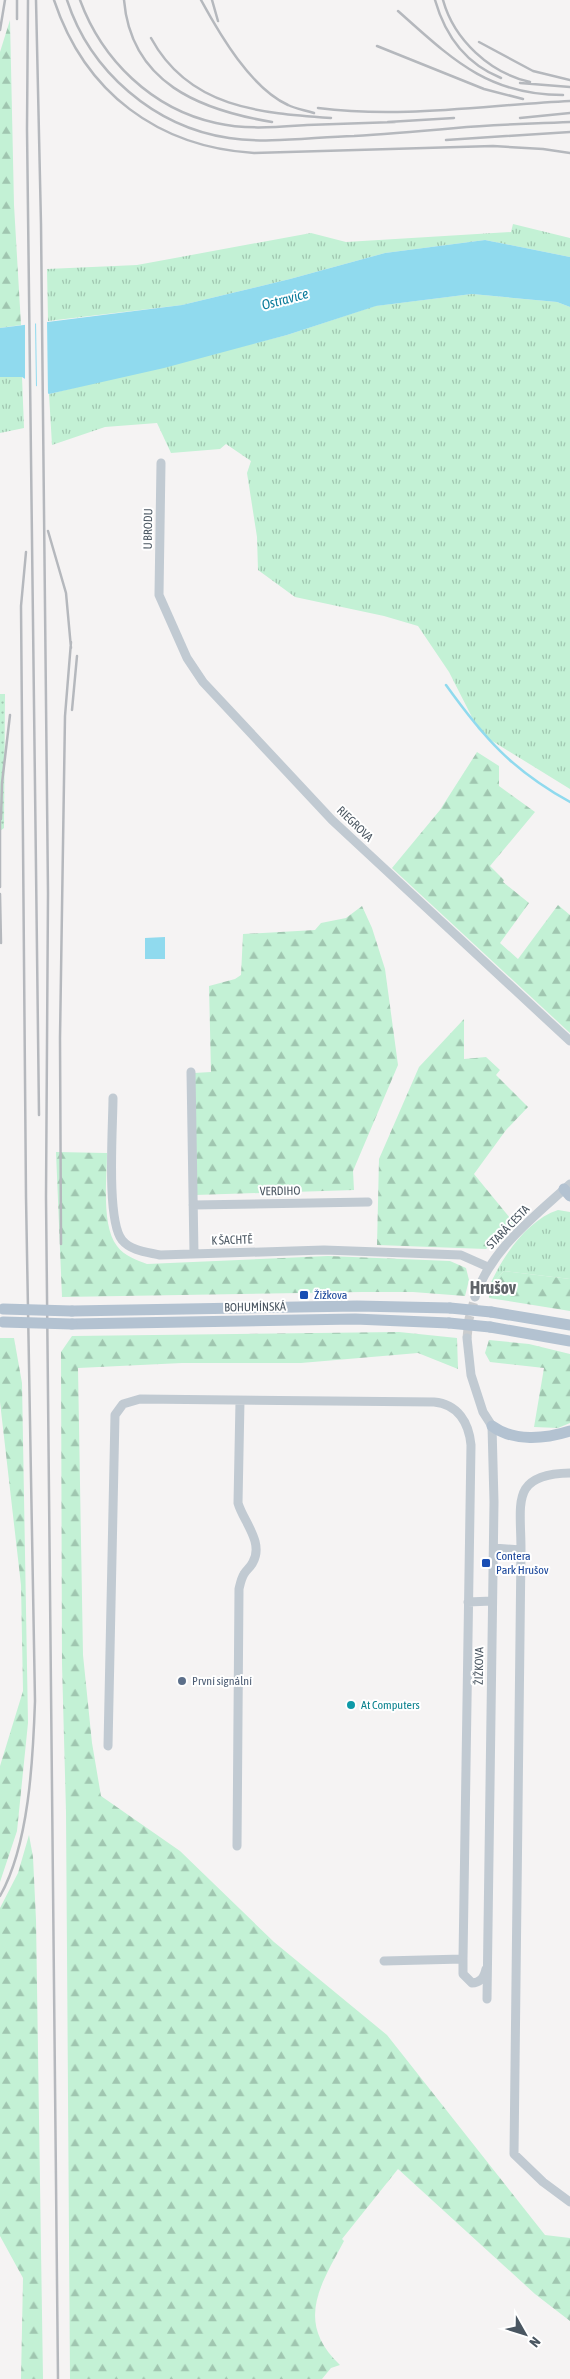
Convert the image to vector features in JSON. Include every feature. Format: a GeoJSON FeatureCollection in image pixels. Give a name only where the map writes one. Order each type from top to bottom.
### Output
{"type":"FeatureCollection","features":[{"type":"Feature","properties":{"kind":"main road","name":"BOHUMÍNSKÁ"},"geometry":{"type":"LineString","coordinates":[[1,1309],[72,1311],[357,1306],[450,1308],[534,1318],[570,1325]]}},
{"type":"Feature","properties":{"kind":"main road"},"geometry":{"type":"LineString","coordinates":[[534,1318],[570,1320]]}},
{"type":"Feature","properties":{"kind":"main road","name":"BOHUMÍNSKÁ"},"geometry":{"type":"LineString","coordinates":[[1,1322],[72,1324],[355,1320],[449,1323],[531,1333],[570,1341]]}},
{"type":"Feature","properties":{"kind":"main road"},"geometry":{"type":"LineString","coordinates":[[531,1333],[570,1348]]}},
{"type":"Feature","properties":{"kind":"main road"},"geometry":{"type":"LineString","coordinates":[[492,1426],[506,1435],[515,1436],[544,1437],[570,1431]]}},
{"type":"Feature","properties":{"kind":"street","name":"U BRODU"},"geometry":{"type":"LineString","coordinates":[[160,595],[161,463]]}},
{"type":"Feature","properties":{"kind":"street","name":"RIEGROVA"},"geometry":{"type":"LineString","coordinates":[[160,595],[187,658],[203,682],[332,820],[570,1041]]}},
{"type":"Feature","properties":{"kind":"street"},"geometry":{"type":"LineString","coordinates":[[190,1072],[194,1254]]}},
{"type":"Feature","properties":{"kind":"street","name":"K ŠACHTĚ"},"geometry":{"type":"LineString","coordinates":[[113,1098],[113,1213],[121,1239],[134,1249],[160,1255],[324,1250],[461,1255],[488,1267]]}},
{"type":"Feature","properties":{"kind":"street","name":"STARÁ CESTA"},"geometry":{"type":"LineString","coordinates":[[475,1297],[488,1267],[511,1240],[568,1190]]}},
{"type":"Feature","properties":{"kind":"street","name":"VERDIHO"},"geometry":{"type":"LineString","coordinates":[[193,1204],[368,1202]]}},
{"type":"Feature","properties":{"kind":"street","name":"ŽIŽKOVA"},"geometry":{"type":"LineString","coordinates":[[467,1338],[471,1375],[483,1412],[492,1426],[494,1548],[486,1999]]}},
{"type":"Feature","properties":{"kind":"street"},"geometry":{"type":"LineString","coordinates":[[108,1746],[115,1415],[124,1404],[140,1399],[434,1402],[446,1404],[457,1410],[467,1425],[471,1445],[464,1977],[474,1983],[483,1978],[488,1957]]}},
{"type":"Feature","properties":{"kind":"street"},"geometry":{"type":"LineString","coordinates":[[237,1846],[239,1589],[244,1574],[254,1561],[256,1548],[251,1528],[242,1515],[238,1504],[240,1400]]}},
{"type":"Feature","properties":{"kind":"street"},"geometry":{"type":"LineString","coordinates":[[570,1473],[552,1473],[537,1478],[526,1486],[521,1502],[514,2154],[543,2182],[570,2202]]}},
{"type":"Feature","properties":{"kind":"street"},"geometry":{"type":"LineString","coordinates":[[494,1548],[521,1550]]}},
{"type":"Feature","properties":{"kind":"street"},"geometry":{"type":"LineString","coordinates":[[468,1602],[492,1601]]}},
{"type":"Feature","properties":{"kind":"street"},"geometry":{"type":"LineString","coordinates":[[384,1961],[463,1959]]}},
{"type":"Feature","properties":{"kind":"green space"},"geometry":{"type":"Polygon","coordinates":[[[10,20],[14,205],[21,325],[0,328],[0,52],[10,20]]]}},
{"type":"Feature","properties":{"kind":"green space"},"geometry":{"type":"Polygon","coordinates":[[[513,224],[570,238],[570,257],[485,240],[385,253],[290,279],[182,305],[48,321],[47,269],[137,265],[311,233],[346,242],[511,232],[513,224]]]}},
{"type":"Feature","properties":{"kind":"green space"},"geometry":{"type":"Polygon","coordinates":[[[472,294],[557,302],[570,307],[570,789],[489,739],[478,729],[449,672],[418,626],[384,616],[295,597],[258,570],[257,537],[247,473],[251,461],[226,444],[220,449],[171,453],[157,423],[105,427],[52,445],[49,394],[287,335],[375,306],[472,294]]]}},
{"type":"Feature","properties":{"kind":"green space"},"geometry":{"type":"Polygon","coordinates":[[[0,377],[22,377],[24,428],[0,433],[0,377]]]}},
{"type":"Feature","properties":{"kind":"green space"},"geometry":{"type":"Polygon","coordinates":[[[0,694],[5,694],[4,828],[0,831],[0,694]]]}},
{"type":"Feature","properties":{"kind":"green space"},"geometry":{"type":"Polygon","coordinates":[[[477,752],[499,766],[499,786],[535,812],[490,866],[504,880],[503,882],[529,903],[500,943],[518,959],[558,905],[570,915],[570,1033],[392,868],[440,810],[477,752]]]}},
{"type":"Feature","properties":{"kind":"green space"},"geometry":{"type":"Polygon","coordinates":[[[362,906],[372,928],[385,969],[398,1065],[353,1171],[354,1190],[195,1195],[194,1073],[211,1072],[209,986],[235,979],[241,975],[243,934],[315,930],[321,923],[346,918],[362,906]]]}},
{"type":"Feature","properties":{"kind":"green space"},"geometry":{"type":"Polygon","coordinates":[[[464,1019],[464,1059],[486,1057],[500,1070],[496,1075],[528,1107],[506,1130],[474,1174],[514,1223],[486,1249],[377,1245],[379,1159],[419,1067],[464,1019]]]}},
{"type":"Feature","properties":{"kind":"green space"},"geometry":{"type":"Polygon","coordinates":[[[56,1152],[107,1153],[106,1201],[112,1237],[123,1252],[147,1264],[328,1256],[450,1261],[466,1268],[469,1280],[465,1296],[413,1292],[362,1292],[62,1297],[56,1152]]]}},
{"type":"Feature","properties":{"kind":"green space"},"geometry":{"type":"Polygon","coordinates":[[[558,1210],[570,1212],[570,1279],[504,1271],[489,1287],[508,1252],[517,1241],[536,1222],[558,1210]]]}},
{"type":"Feature","properties":{"kind":"green space"},"geometry":{"type":"Polygon","coordinates":[[[504,1271],[570,1279],[570,1311],[489,1298],[489,1287],[504,1271]]]}},
{"type":"Feature","properties":{"kind":"green space"},"geometry":{"type":"Polygon","coordinates":[[[399,1332],[457,1338],[458,1369],[418,1353],[301,1363],[182,1363],[78,1368],[83,1655],[92,1743],[101,1796],[180,1851],[274,1942],[387,2035],[545,2235],[570,2238],[570,2321],[535,2294],[398,2169],[342,2239],[344,2241],[320,2289],[315,2319],[318,2334],[326,2349],[340,2365],[331,2368],[322,2379],[70,2379],[66,1812],[62,1664],[61,1352],[72,1336],[399,1332]]]}},
{"type":"Feature","properties":{"kind":"green space"},"geometry":{"type":"Polygon","coordinates":[[[0,1338],[14,1338],[22,1383],[28,1723],[17,1831],[0,1882],[0,1766],[23,1691],[21,1585],[0,1402],[0,1338]]]}},
{"type":"Feature","properties":{"kind":"green space"},"geometry":{"type":"Polygon","coordinates":[[[489,1340],[529,1344],[570,1354],[570,1423],[558,1428],[534,1427],[544,1368],[490,1362],[485,1353],[489,1340]]]}},
{"type":"Feature","properties":{"kind":"green space"},"geometry":{"type":"Polygon","coordinates":[[[29,1835],[33,1857],[36,1920],[43,2379],[21,2379],[23,2278],[0,2236],[0,1908],[18,1873],[29,1835]]]}},
{"type":"Feature","properties":{"kind":"water","name":"Ostravice"},"geometry":{"type":"Polygon","coordinates":[[[485,240],[570,257],[570,307],[557,302],[472,294],[376,306],[287,335],[164,368],[49,394],[22,377],[0,377],[0,328],[182,305],[290,279],[385,253],[485,240]]]}},
{"type":"Feature","properties":{"kind":"water"},"geometry":{"type":"Polygon","coordinates":[[[165,937],[165,959],[145,959],[145,938],[165,937]]]}},
{"type":"Feature","properties":{"kind":"pier"},"geometry":{"type":"Polygon","coordinates":[[[47,319],[48,396],[37,389],[36,320],[47,319]]]}},
{"type":"Feature","properties":{"kind":"pier"},"geometry":{"type":"Polygon","coordinates":[[[35,321],[36,388],[25,382],[25,322],[35,321]]]}},
{"type":"Feature","properties":{"kind":"waterway"},"geometry":{"type":"LineString","coordinates":[[446,685],[473,721],[500,751],[532,778],[570,802]]}},
{"type":"Feature","properties":{"kind":"tunnel"},"geometry":{"type":"LineString","coordinates":[[467,1338],[469,1319],[475,1297]]}},
{"type":"Feature","properties":{"kind":"railway"},"geometry":{"type":"LineString","coordinates":[[0,30],[5,0]]}},
{"type":"Feature","properties":{"kind":"railway"},"geometry":{"type":"LineString","coordinates":[[17,0],[17,19]]}},
{"type":"Feature","properties":{"kind":"railway"},"geometry":{"type":"LineString","coordinates":[[28,0],[27,129],[39,1115]]}},
{"type":"Feature","properties":{"kind":"railway"},"geometry":{"type":"LineString","coordinates":[[36,0],[41,224],[48,893],[46,1197],[58,2379]]}},
{"type":"Feature","properties":{"kind":"railway"},"geometry":{"type":"LineString","coordinates":[[54,0],[68,33],[85,62],[106,88],[130,109],[157,126],[187,140],[219,149],[254,153],[493,146],[543,149],[570,153]]}},
{"type":"Feature","properties":{"kind":"railway"},"geometry":{"type":"LineString","coordinates":[[67,0],[77,26],[91,50],[128,91],[151,108],[175,122],[201,132],[244,140],[276,140],[570,122]]}},
{"type":"Feature","properties":{"kind":"railway"},"geometry":{"type":"LineString","coordinates":[[80,0],[102,43],[132,79],[151,94],[193,116],[216,123],[250,127],[395,122]]}},
{"type":"Feature","properties":{"kind":"railway"},"geometry":{"type":"LineString","coordinates":[[124,0],[129,29],[140,52],[155,72],[174,88],[195,100],[219,110],[272,122]]}},
{"type":"Feature","properties":{"kind":"railway"},"geometry":{"type":"LineString","coordinates":[[201,0],[217,29],[249,74],[274,97],[294,108],[314,113]]}},
{"type":"Feature","properties":{"kind":"railway"},"geometry":{"type":"LineString","coordinates":[[212,0],[218,21]]}},
{"type":"Feature","properties":{"kind":"railway"},"geometry":{"type":"LineString","coordinates":[[435,0],[445,25],[459,47],[477,65],[501,78]]}},
{"type":"Feature","properties":{"kind":"railway"},"geometry":{"type":"LineString","coordinates":[[443,0],[448,15],[456,28],[476,53],[501,71],[515,78],[530,82]]}},
{"type":"Feature","properties":{"kind":"railway"},"geometry":{"type":"LineString","coordinates":[[398,11],[453,58],[491,81],[536,93],[563,95]]}},
{"type":"Feature","properties":{"kind":"railway"},"geometry":{"type":"LineString","coordinates":[[151,38],[167,61],[185,79],[206,93],[253,109],[331,118]]}},
{"type":"Feature","properties":{"kind":"railway"},"geometry":{"type":"LineString","coordinates":[[479,42],[533,71],[570,80]]}},
{"type":"Feature","properties":{"kind":"railway"},"geometry":{"type":"LineString","coordinates":[[377,46],[484,89],[523,99]]}},
{"type":"Feature","properties":{"kind":"railway"},"geometry":{"type":"LineString","coordinates":[[520,83],[570,87]]}},
{"type":"Feature","properties":{"kind":"railway"},"geometry":{"type":"LineString","coordinates":[[318,108],[349,111],[412,112],[570,101]]}},
{"type":"Feature","properties":{"kind":"railway"},"geometry":{"type":"LineString","coordinates":[[520,118],[570,113]]}},
{"type":"Feature","properties":{"kind":"railway"},"geometry":{"type":"LineString","coordinates":[[388,122],[454,118]]}},
{"type":"Feature","properties":{"kind":"railway"},"geometry":{"type":"LineString","coordinates":[[446,140],[570,132]]}},
{"type":"Feature","properties":{"kind":"railway"},"geometry":{"type":"LineString","coordinates":[[48,531],[66,593],[71,648]]}},
{"type":"Feature","properties":{"kind":"railway"},"geometry":{"type":"LineString","coordinates":[[0,1896],[10,1875],[17,1852],[28,1801],[35,1701],[26,1197],[21,606],[26,552]]}},
{"type":"Feature","properties":{"kind":"railway"},"geometry":{"type":"LineString","coordinates":[[61,1244],[60,1038],[65,716],[71,642]]}},
{"type":"Feature","properties":{"kind":"railway"},"geometry":{"type":"LineString","coordinates":[[72,710],[77,656]]}},
{"type":"Feature","properties":{"kind":"railway"},"geometry":{"type":"LineString","coordinates":[[1,819],[2,783],[10,715]]}},
{"type":"Feature","properties":{"kind":"railway"},"geometry":{"type":"LineString","coordinates":[[0,814],[0,887]]}},
{"type":"Feature","properties":{"kind":"railway"},"geometry":{"type":"LineString","coordinates":[[0,894],[1,943]]}},
{"type":"Feature","properties":{"kind":"place","name":"Žižkova"},"geometry":{"type":"Point","coordinates":[304,1295]}},
{"type":"Feature","properties":{"kind":"place","name":"Contera Park Hrušov"},"geometry":{"type":"Point","coordinates":[486,1563]}},
{"type":"Feature","properties":{"kind":"place","name":"První signální"},"geometry":{"type":"Point","coordinates":[182,1681]}},
{"type":"Feature","properties":{"kind":"place","name":"At Computers"},"geometry":{"type":"Point","coordinates":[351,1705]}},
{"type":"Feature","properties":{"kind":"district","name":"Hrušov"},"geometry":{"type":"Point","coordinates":[493,1288]}}]}
